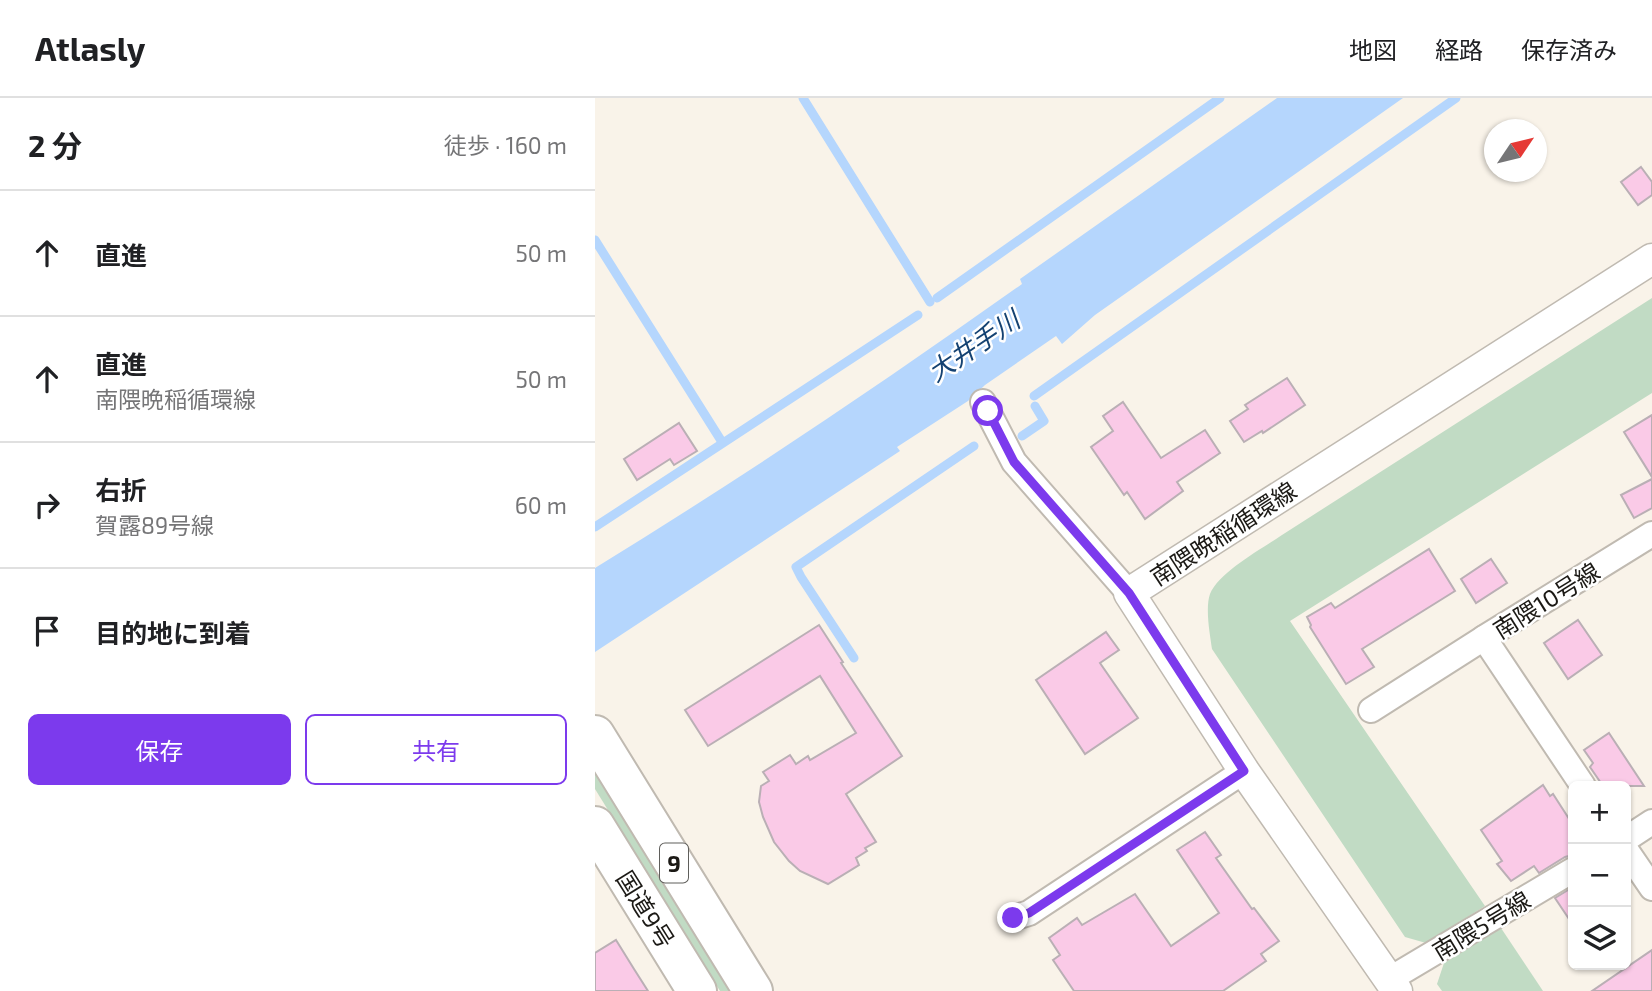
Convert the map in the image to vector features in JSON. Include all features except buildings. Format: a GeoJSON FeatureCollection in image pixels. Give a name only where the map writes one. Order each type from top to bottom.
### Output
{"type":"FeatureCollection","features":[{"type":"Feature","properties":{"kind":"highway","name":"国道9号"},"geometry":{"type":"LineString","coordinates":[[595,735],[753,991]]}},
{"type":"Feature","properties":{"kind":"highway","name":"国道9号"},"geometry":{"type":"LineString","coordinates":[[595,826],[697,991]]}},
{"type":"Feature","properties":{"kind":"street","name":"南隈晩稲循環線"},"geometry":{"type":"LineString","coordinates":[[1393,985],[1244,771],[1129,593],[1652,259]]}},
{"type":"Feature","properties":{"kind":"street"},"geometry":{"type":"LineString","coordinates":[[983,402],[1014,462],[1129,593]]}},
{"type":"Feature","properties":{"kind":"street","name":"南隈10号線"},"geometry":{"type":"LineString","coordinates":[[1580,781],[1485,638],[1652,534]]}},
{"type":"Feature","properties":{"kind":"street"},"geometry":{"type":"LineString","coordinates":[[1371,710],[1485,638]]}},
{"type":"Feature","properties":{"kind":"street"},"geometry":{"type":"LineString","coordinates":[[1013,918],[1029,913],[1244,771]]}},
{"type":"Feature","properties":{"kind":"street"},"geometry":{"type":"LineString","coordinates":[[1631,836],[1652,822]]}},
{"type":"Feature","properties":{"kind":"street"},"geometry":{"type":"LineString","coordinates":[[1631,856],[1652,888]]}},
{"type":"Feature","properties":{"kind":"street","name":"南隈5号線"},"geometry":{"type":"LineString","coordinates":[[1393,985],[1568,873]]}},
{"type":"Feature","properties":{"kind":"green space"},"geometry":{"type":"Polygon","coordinates":[[[1652,298],[1652,393],[1290,621],[1485,906],[1426,943],[1405,937],[1212,649],[1208,614],[1210,594],[1222,577],[1253,554],[1652,298]]]}},
{"type":"Feature","properties":{"kind":"green space"},"geometry":{"type":"Polygon","coordinates":[[[595,768],[733,991],[720,991],[595,789],[595,768]]]}},
{"type":"Feature","properties":{"kind":"green space"},"geometry":{"type":"Polygon","coordinates":[[[1501,928],[1543,991],[1442,991],[1437,984],[1444,963],[1501,928]]]}},
{"type":"Feature","properties":{"kind":"water","name":"大井手川"},"geometry":{"type":"Polygon","coordinates":[[[1277,98],[1403,98],[1095,315],[1062,344],[1056,336],[985,385],[968,401],[897,447],[900,451],[595,652],[595,568],[811,430],[917,358],[1022,284],[1020,279],[1277,98]]]}},
{"type":"Feature","properties":{"kind":"waterway"},"geometry":{"type":"LineString","coordinates":[[803,98],[930,302]]}},
{"type":"Feature","properties":{"kind":"waterway"},"geometry":{"type":"LineString","coordinates":[[937,298],[1220,98]]}},
{"type":"Feature","properties":{"kind":"waterway"},"geometry":{"type":"LineString","coordinates":[[1034,396],[1456,98]]}},
{"type":"Feature","properties":{"kind":"waterway"},"geometry":{"type":"LineString","coordinates":[[595,240],[722,442]]}},
{"type":"Feature","properties":{"kind":"waterway"},"geometry":{"type":"LineString","coordinates":[[595,527],[918,315]]}},
{"type":"Feature","properties":{"kind":"waterway"},"geometry":{"type":"LineString","coordinates":[[1022,436],[1044,421],[1035,406]]}},
{"type":"Feature","properties":{"kind":"waterway"},"geometry":{"type":"LineString","coordinates":[[854,658],[796,567],[974,446]]}},
{"type":"Feature","properties":{"kind":"route"},"geometry":{"type":"LineString","coordinates":[[988,411],[1014,462],[1129,593],[1244,771],[1029,913],[1013,918]]}}]}
